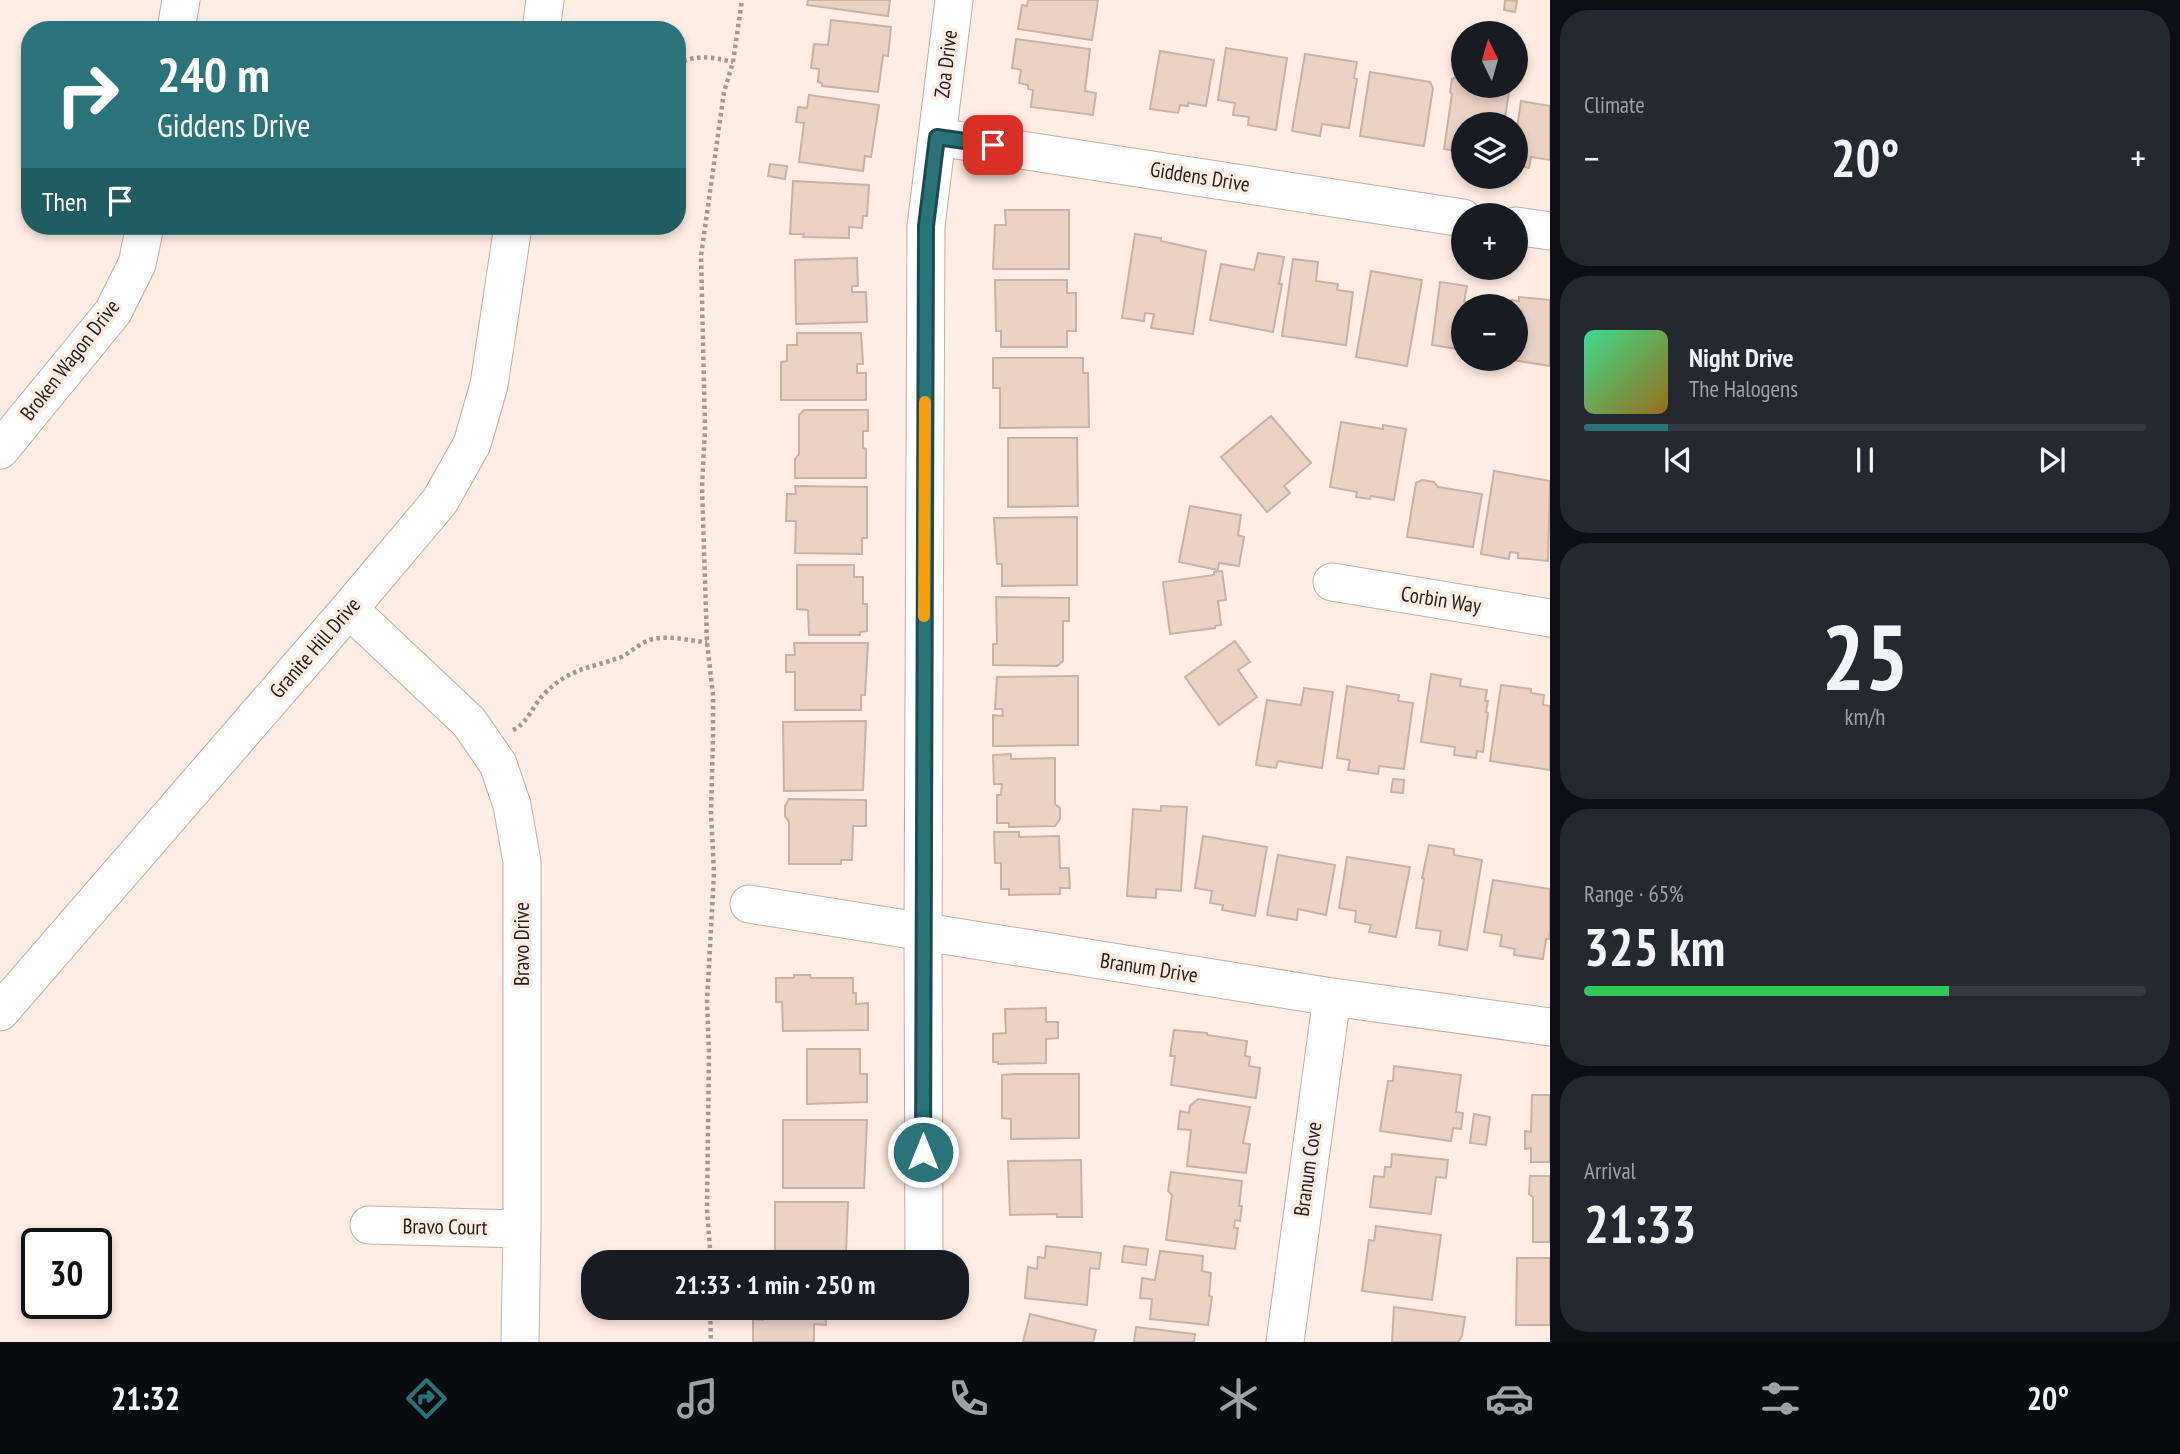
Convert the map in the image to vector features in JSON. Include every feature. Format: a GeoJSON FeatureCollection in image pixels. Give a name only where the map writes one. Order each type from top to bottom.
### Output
{"type":"FeatureCollection","features":[{"type":"Feature","properties":{"kind":"street"},"geometry":{"type":"LineString","coordinates":[[178,21],[181,0]]}},
{"type":"Feature","properties":{"kind":"street"},"geometry":{"type":"LineString","coordinates":[[542,21],[545,0]]}},
{"type":"Feature","properties":{"kind":"street","name":"Zoa Drive"},"geometry":{"type":"LineString","coordinates":[[924,1250],[926,226],[954,0]]}},
{"type":"Feature","properties":{"kind":"street","name":"Giddens Drive"},"geometry":{"type":"LineString","coordinates":[[937,137],[1451,216]]}},
{"type":"Feature","properties":{"kind":"street"},"geometry":{"type":"LineString","coordinates":[[1528,228],[1550,231]]}},
{"type":"Feature","properties":{"kind":"street","name":"Broken Wagon Drive"},"geometry":{"type":"LineString","coordinates":[[0,450],[113,312],[137,264],[143,235]]}},
{"type":"Feature","properties":{"kind":"street","name":"Granite Hill Drive"},"geometry":{"type":"LineString","coordinates":[[7,991],[349,609],[440,501],[472,444],[489,385],[512,235]]}},
{"type":"Feature","properties":{"kind":"street","name":"Corbin Way"},"geometry":{"type":"LineString","coordinates":[[1332,582],[1550,618]]}},
{"type":"Feature","properties":{"kind":"street","name":"Bravo Drive"},"geometry":{"type":"LineString","coordinates":[[349,609],[469,722],[498,764],[512,805],[522,862],[520,1342]]}},
{"type":"Feature","properties":{"kind":"street","name":"Branum Drive"},"geometry":{"type":"LineString","coordinates":[[749,904],[1332,997],[1550,1027]]}},
{"type":"Feature","properties":{"kind":"street","name":"Branum Cove"},"geometry":{"type":"LineString","coordinates":[[1285,1342],[1332,997]]}},
{"type":"Feature","properties":{"kind":"street","name":"Bravo Court"},"geometry":{"type":"LineString","coordinates":[[369,1226],[522,1229]]}},
{"type":"Feature","properties":{"kind":"path"},"geometry":{"type":"LineString","coordinates":[[711,1250],[707,1209],[707,1002],[714,873],[711,812],[713,695],[707,642],[702,487],[705,428],[701,256],[724,92],[733,62],[742,0]]}},
{"type":"Feature","properties":{"kind":"path"},"geometry":{"type":"LineString","coordinates":[[686,61],[704,55],[733,62]]}},
{"type":"Feature","properties":{"kind":"path"},"geometry":{"type":"LineString","coordinates":[[507,732],[519,727],[543,695],[581,668],[622,656],[652,639],[707,642]]}},
{"type":"Feature","properties":{"kind":"path"},"geometry":{"type":"LineString","coordinates":[[710,1320],[711,1342]]}},
{"type":"Feature","properties":{"kind":"building"},"geometry":{"type":"Polygon","coordinates":[[[808,0],[890,0],[888,16],[807,5],[808,0]]]}},
{"type":"Feature","properties":{"kind":"building"},"geometry":{"type":"Polygon","coordinates":[[[1028,0],[1098,0],[1092,40],[1018,29],[1022,5],[1027,6],[1028,0]]]}},
{"type":"Feature","properties":{"kind":"building"},"geometry":{"type":"Polygon","coordinates":[[[1505,0],[1517,1],[1515,12],[1504,10],[1505,0]]]}},
{"type":"Feature","properties":{"kind":"building"},"geometry":{"type":"Polygon","coordinates":[[[831,20],[891,27],[888,56],[883,55],[878,92],[822,86],[822,83],[818,82],[819,69],[811,68],[814,44],[828,45],[831,20]]]}},
{"type":"Feature","properties":{"kind":"building"},"geometry":{"type":"Polygon","coordinates":[[[1016,39],[1090,49],[1085,91],[1096,93],[1093,115],[1031,107],[1033,90],[1028,89],[1028,85],[1019,83],[1021,70],[1012,68],[1016,39]]]}},
{"type":"Feature","properties":{"kind":"building"},"geometry":{"type":"Polygon","coordinates":[[[1226,48],[1287,58],[1276,130],[1248,125],[1249,117],[1233,115],[1235,103],[1218,100],[1226,48]]]}},
{"type":"Feature","properties":{"kind":"building"},"geometry":{"type":"Polygon","coordinates":[[[1160,51],[1214,60],[1206,106],[1188,103],[1188,106],[1180,105],[1178,113],[1150,109],[1160,51]]]}},
{"type":"Feature","properties":{"kind":"building"},"geometry":{"type":"Polygon","coordinates":[[[1305,54],[1357,62],[1349,128],[1322,124],[1320,136],[1292,131],[1305,54]]]}},
{"type":"Feature","properties":{"kind":"building"},"geometry":{"type":"Polygon","coordinates":[[[1370,72],[1430,82],[1433,88],[1424,146],[1360,136],[1370,72]]]}},
{"type":"Feature","properties":{"kind":"building"},"geometry":{"type":"Polygon","coordinates":[[[809,95],[879,105],[871,157],[865,156],[863,171],[799,162],[804,123],[796,122],[798,107],[807,108],[809,95]]]}},
{"type":"Feature","properties":{"kind":"building"},"geometry":{"type":"Polygon","coordinates":[[[1451,98],[1508,98],[1506,112],[1451,112],[1451,150],[1444,149],[1451,98]]]}},
{"type":"Feature","properties":{"kind":"building"},"geometry":{"type":"Polygon","coordinates":[[[1521,101],[1550,106],[1550,160],[1531,157],[1528,168],[1528,112],[1519,112],[1521,101]]]}},
{"type":"Feature","properties":{"kind":"building"},"geometry":{"type":"Polygon","coordinates":[[[770,164],[787,166],[785,179],[768,176],[770,164]]]}},
{"type":"Feature","properties":{"kind":"building"},"geometry":{"type":"Polygon","coordinates":[[[793,181],[869,185],[867,216],[863,216],[862,228],[849,227],[849,238],[803,237],[804,234],[790,234],[793,181]]]}},
{"type":"Feature","properties":{"kind":"building"},"geometry":{"type":"Polygon","coordinates":[[[1005,210],[1069,210],[1069,269],[993,269],[995,225],[1006,225],[1005,210]]]}},
{"type":"Feature","properties":{"kind":"building"},"geometry":{"type":"Polygon","coordinates":[[[1135,234],[1161,238],[1161,241],[1206,251],[1193,334],[1151,328],[1154,314],[1145,313],[1144,321],[1122,318],[1135,234]]]}},
{"type":"Feature","properties":{"kind":"building"},"geometry":{"type":"Polygon","coordinates":[[[1258,253],[1284,257],[1273,332],[1210,320],[1221,264],[1254,270],[1258,253]]]}},
{"type":"Feature","properties":{"kind":"building"},"geometry":{"type":"Polygon","coordinates":[[[857,258],[858,286],[852,286],[852,292],[866,292],[867,322],[796,324],[795,260],[857,258]]]}},
{"type":"Feature","properties":{"kind":"building"},"geometry":{"type":"Polygon","coordinates":[[[1293,259],[1318,262],[1316,281],[1338,284],[1337,290],[1353,292],[1346,345],[1282,336],[1293,259]]]}},
{"type":"Feature","properties":{"kind":"building"},"geometry":{"type":"Polygon","coordinates":[[[1371,271],[1422,280],[1407,366],[1356,357],[1371,271]]]}},
{"type":"Feature","properties":{"kind":"building"},"geometry":{"type":"Polygon","coordinates":[[[995,280],[1067,280],[1067,293],[1076,293],[1076,331],[1067,331],[1067,347],[1001,347],[1001,331],[996,331],[995,280]]]}},
{"type":"Feature","properties":{"kind":"building"},"geometry":{"type":"Polygon","coordinates":[[[1440,282],[1467,286],[1466,294],[1451,294],[1451,348],[1432,345],[1440,282]]]}},
{"type":"Feature","properties":{"kind":"building"},"geometry":{"type":"Polygon","coordinates":[[[1528,298],[1550,300],[1550,366],[1528,362],[1528,298]]]}},
{"type":"Feature","properties":{"kind":"building"},"geometry":{"type":"Polygon","coordinates":[[[797,333],[861,333],[863,364],[857,364],[857,373],[866,373],[866,400],[781,400],[781,362],[787,361],[787,345],[797,345],[797,333]]]}},
{"type":"Feature","properties":{"kind":"building"},"geometry":{"type":"Polygon","coordinates":[[[993,358],[1083,358],[1083,373],[1088,373],[1089,427],[1000,428],[1000,388],[993,388],[993,358]]]}},
{"type":"Feature","properties":{"kind":"building"},"geometry":{"type":"Polygon","coordinates":[[[804,410],[868,410],[868,431],[863,431],[866,478],[795,478],[795,459],[799,454],[799,415],[804,410]]]}},
{"type":"Feature","properties":{"kind":"building"},"geometry":{"type":"Polygon","coordinates":[[[1271,416],[1311,463],[1284,486],[1290,493],[1267,512],[1221,457],[1271,416]]]}},
{"type":"Feature","properties":{"kind":"building"},"geometry":{"type":"Polygon","coordinates":[[[1341,422],[1383,429],[1383,425],[1406,429],[1394,500],[1371,496],[1370,499],[1356,497],[1357,492],[1330,487],[1341,422]]]}},
{"type":"Feature","properties":{"kind":"building"},"geometry":{"type":"Polygon","coordinates":[[[1008,438],[1077,438],[1078,506],[1008,507],[1008,438]]]}},
{"type":"Feature","properties":{"kind":"building"},"geometry":{"type":"Polygon","coordinates":[[[1494,471],[1550,481],[1548,561],[1518,558],[1518,553],[1510,552],[1509,559],[1481,554],[1494,471]]]}},
{"type":"Feature","properties":{"kind":"building"},"geometry":{"type":"Polygon","coordinates":[[[1422,480],[1434,482],[1438,487],[1482,494],[1473,547],[1407,537],[1416,483],[1422,480]]]}},
{"type":"Feature","properties":{"kind":"building"},"geometry":{"type":"Polygon","coordinates":[[[795,486],[867,487],[867,538],[862,538],[862,554],[795,553],[796,521],[786,521],[787,494],[796,494],[795,486]]]}},
{"type":"Feature","properties":{"kind":"building"},"geometry":{"type":"Polygon","coordinates":[[[1190,506],[1241,515],[1238,535],[1244,537],[1239,566],[1219,563],[1218,570],[1179,562],[1190,506]]]}},
{"type":"Feature","properties":{"kind":"building"},"geometry":{"type":"Polygon","coordinates":[[[1077,517],[1077,585],[1002,586],[1002,564],[997,564],[994,518],[1077,517]]]}},
{"type":"Feature","properties":{"kind":"building"},"geometry":{"type":"Polygon","coordinates":[[[797,565],[854,565],[854,577],[863,577],[867,631],[860,632],[860,635],[809,635],[808,610],[797,609],[797,565]]]}},
{"type":"Feature","properties":{"kind":"building"},"geometry":{"type":"Polygon","coordinates":[[[1222,571],[1226,600],[1218,601],[1221,625],[1170,634],[1163,582],[1214,575],[1214,572],[1222,571]]]}},
{"type":"Feature","properties":{"kind":"building"},"geometry":{"type":"Polygon","coordinates":[[[996,597],[1069,598],[1069,621],[1063,621],[1063,661],[1057,666],[993,665],[993,644],[997,644],[996,597]]]}},
{"type":"Feature","properties":{"kind":"building"},"geometry":{"type":"Polygon","coordinates":[[[1235,641],[1250,662],[1238,670],[1257,697],[1219,725],[1185,677],[1235,641]]]}},
{"type":"Feature","properties":{"kind":"building"},"geometry":{"type":"Polygon","coordinates":[[[794,643],[868,643],[865,695],[861,695],[861,710],[795,710],[795,672],[786,672],[786,655],[795,655],[794,643]]]}},
{"type":"Feature","properties":{"kind":"building"},"geometry":{"type":"Polygon","coordinates":[[[1431,674],[1461,679],[1460,686],[1487,690],[1485,701],[1488,701],[1488,713],[1483,752],[1477,751],[1476,758],[1454,755],[1455,747],[1421,742],[1431,674]]]}},
{"type":"Feature","properties":{"kind":"building"},"geometry":{"type":"Polygon","coordinates":[[[1078,676],[1078,745],[993,746],[993,715],[1003,716],[1002,709],[995,709],[997,677],[1078,676]]]}},
{"type":"Feature","properties":{"kind":"building"},"geometry":{"type":"Polygon","coordinates":[[[1501,685],[1531,689],[1531,693],[1544,695],[1543,705],[1550,706],[1550,770],[1490,761],[1501,685]]]}},
{"type":"Feature","properties":{"kind":"building"},"geometry":{"type":"Polygon","coordinates":[[[1347,686],[1399,695],[1398,701],[1413,703],[1404,769],[1379,766],[1378,774],[1348,770],[1350,760],[1337,758],[1347,686]]]}},
{"type":"Feature","properties":{"kind":"building"},"geometry":{"type":"Polygon","coordinates":[[[1304,688],[1333,692],[1322,768],[1278,761],[1276,768],[1256,765],[1267,700],[1301,705],[1304,688]]]}},
{"type":"Feature","properties":{"kind":"building"},"geometry":{"type":"Polygon","coordinates":[[[866,721],[863,790],[784,791],[783,722],[866,721]]]}},
{"type":"Feature","properties":{"kind":"building"},"geometry":{"type":"Polygon","coordinates":[[[1011,754],[1011,759],[1055,758],[1055,804],[1060,808],[1060,819],[1055,826],[1009,827],[1009,823],[997,823],[997,795],[1001,795],[1002,784],[994,784],[993,755],[1011,754]]]}},
{"type":"Feature","properties":{"kind":"building"},"geometry":{"type":"Polygon","coordinates":[[[1393,779],[1404,780],[1403,793],[1391,792],[1393,779]]]}},
{"type":"Feature","properties":{"kind":"building"},"geometry":{"type":"Polygon","coordinates":[[[789,799],[866,800],[866,826],[853,826],[852,860],[841,860],[841,864],[789,864],[789,822],[785,816],[785,806],[789,799]]]}},
{"type":"Feature","properties":{"kind":"building"},"geometry":{"type":"Polygon","coordinates":[[[1161,806],[1187,807],[1181,891],[1156,889],[1156,898],[1127,896],[1133,809],[1161,811],[1161,806]]]}},
{"type":"Feature","properties":{"kind":"building"},"geometry":{"type":"Polygon","coordinates":[[[994,832],[1019,832],[1019,837],[1059,836],[1060,868],[1069,868],[1070,888],[1060,888],[1060,894],[1009,895],[1009,889],[1001,889],[1001,863],[995,863],[994,832]]]}},
{"type":"Feature","properties":{"kind":"building"},"geometry":{"type":"Polygon","coordinates":[[[1203,836],[1267,847],[1255,916],[1222,910],[1223,905],[1210,903],[1212,891],[1195,888],[1203,836]]]}},
{"type":"Feature","properties":{"kind":"building"},"geometry":{"type":"Polygon","coordinates":[[[1429,845],[1454,849],[1454,855],[1482,860],[1467,950],[1439,945],[1441,931],[1416,928],[1429,845]]]}},
{"type":"Feature","properties":{"kind":"building"},"geometry":{"type":"Polygon","coordinates":[[[1278,855],[1335,865],[1326,915],[1298,909],[1297,920],[1267,915],[1278,855]]]}},
{"type":"Feature","properties":{"kind":"building"},"geometry":{"type":"Polygon","coordinates":[[[1347,857],[1410,867],[1396,937],[1369,932],[1371,925],[1355,922],[1356,911],[1339,908],[1347,857]]]}},
{"type":"Feature","properties":{"kind":"building"},"geometry":{"type":"Polygon","coordinates":[[[1493,880],[1550,889],[1550,930],[1543,959],[1514,955],[1515,949],[1500,946],[1502,935],[1484,932],[1493,880]]]}},
{"type":"Feature","properties":{"kind":"building"},"geometry":{"type":"Polygon","coordinates":[[[794,975],[810,975],[811,978],[853,978],[856,1004],[868,1003],[868,1030],[783,1031],[782,1002],[776,1002],[776,978],[794,978],[794,975]]]}},
{"type":"Feature","properties":{"kind":"building"},"geometry":{"type":"Polygon","coordinates":[[[1046,1008],[1046,1022],[1058,1022],[1058,1038],[1046,1039],[1046,1063],[993,1062],[993,1034],[1006,1033],[1005,1009],[1046,1008]]]}},
{"type":"Feature","properties":{"kind":"building"},"geometry":{"type":"Polygon","coordinates":[[[1174,1030],[1247,1041],[1245,1056],[1250,1057],[1249,1066],[1260,1068],[1256,1098],[1171,1085],[1175,1056],[1170,1056],[1174,1030]]]}},
{"type":"Feature","properties":{"kind":"building"},"geometry":{"type":"Polygon","coordinates":[[[807,1049],[860,1049],[860,1074],[867,1074],[867,1102],[807,1104],[807,1049]]]}},
{"type":"Feature","properties":{"kind":"building"},"geometry":{"type":"Polygon","coordinates":[[[1394,1066],[1461,1075],[1456,1112],[1463,1113],[1461,1129],[1453,1128],[1451,1141],[1380,1131],[1388,1081],[1393,1081],[1394,1066]]]}},
{"type":"Feature","properties":{"kind":"building"},"geometry":{"type":"Polygon","coordinates":[[[1079,1074],[1079,1138],[1011,1139],[1011,1119],[1002,1118],[1002,1075],[1079,1074]]]}},
{"type":"Feature","properties":{"kind":"building"},"geometry":{"type":"Polygon","coordinates":[[[1532,1095],[1550,1095],[1550,1162],[1531,1162],[1531,1148],[1525,1149],[1525,1131],[1531,1132],[1532,1095]]]}},
{"type":"Feature","properties":{"kind":"building"},"geometry":{"type":"Polygon","coordinates":[[[1198,1099],[1250,1107],[1243,1143],[1250,1144],[1246,1173],[1187,1166],[1191,1130],[1178,1129],[1180,1111],[1189,1113],[1190,1106],[1198,1099]]]}},
{"type":"Feature","properties":{"kind":"building"},"geometry":{"type":"Polygon","coordinates":[[[1474,1114],[1490,1117],[1486,1145],[1470,1143],[1474,1114]]]}},
{"type":"Feature","properties":{"kind":"building"},"geometry":{"type":"Polygon","coordinates":[[[783,1120],[867,1120],[864,1188],[783,1188],[783,1120]]]}},
{"type":"Feature","properties":{"kind":"building"},"geometry":{"type":"Polygon","coordinates":[[[1392,1154],[1448,1160],[1446,1178],[1436,1177],[1431,1214],[1370,1207],[1374,1176],[1384,1177],[1385,1167],[1391,1167],[1392,1154]]]}},
{"type":"Feature","properties":{"kind":"building"},"geometry":{"type":"Polygon","coordinates":[[[1081,1160],[1082,1217],[1057,1217],[1057,1214],[1010,1215],[1008,1161],[1081,1160]]]}},
{"type":"Feature","properties":{"kind":"building"},"geometry":{"type":"Polygon","coordinates":[[[1171,1172],[1242,1181],[1240,1221],[1235,1220],[1234,1228],[1238,1228],[1235,1249],[1166,1240],[1172,1195],[1168,1191],[1171,1172]]]}},
{"type":"Feature","properties":{"kind":"building"},"geometry":{"type":"Polygon","coordinates":[[[1530,1176],[1550,1176],[1550,1242],[1533,1242],[1530,1176]]]}},
{"type":"Feature","properties":{"kind":"building"},"geometry":{"type":"Polygon","coordinates":[[[775,1202],[848,1202],[846,1250],[775,1250],[775,1202]]]}},
{"type":"Feature","properties":{"kind":"building"},"geometry":{"type":"Polygon","coordinates":[[[1376,1226],[1441,1235],[1432,1300],[1362,1291],[1369,1240],[1374,1241],[1376,1226]]]}},
{"type":"Feature","properties":{"kind":"building"},"geometry":{"type":"Polygon","coordinates":[[[1046,1246],[1101,1253],[1099,1269],[1090,1268],[1087,1305],[1025,1298],[1028,1267],[1037,1269],[1038,1257],[1045,1258],[1046,1246]]]}},
{"type":"Feature","properties":{"kind":"building"},"geometry":{"type":"Polygon","coordinates":[[[1124,1246],[1148,1249],[1146,1265],[1122,1262],[1124,1246]]]}},
{"type":"Feature","properties":{"kind":"building"},"geometry":{"type":"Polygon","coordinates":[[[1160,1251],[1203,1256],[1202,1271],[1211,1273],[1209,1296],[1212,1297],[1208,1325],[1150,1319],[1152,1299],[1140,1298],[1142,1278],[1155,1280],[1160,1251]]]}},
{"type":"Feature","properties":{"kind":"building"},"geometry":{"type":"Polygon","coordinates":[[[1517,1258],[1550,1258],[1550,1325],[1516,1325],[1517,1258]]]}},
{"type":"Feature","properties":{"kind":"building"},"geometry":{"type":"Polygon","coordinates":[[[1394,1307],[1465,1317],[1462,1336],[1458,1342],[1392,1342],[1394,1307]]]}},
{"type":"Feature","properties":{"kind":"building"},"geometry":{"type":"Polygon","coordinates":[[[1030,1314],[1096,1330],[1093,1342],[1023,1342],[1030,1314]]]}},
{"type":"Feature","properties":{"kind":"building"},"geometry":{"type":"Polygon","coordinates":[[[753,1320],[826,1320],[826,1325],[814,1324],[814,1342],[753,1342],[753,1320]]]}},
{"type":"Feature","properties":{"kind":"building"},"geometry":{"type":"Polygon","coordinates":[[[1136,1327],[1195,1334],[1194,1342],[1134,1342],[1136,1327]]]}},
{"type":"Feature","properties":{"kind":"slow traffic"},"geometry":{"type":"LineString","coordinates":[[924,616],[925,402]]}},
{"type":"Feature","properties":{"kind":"route"},"geometry":{"type":"LineString","coordinates":[[923,1152],[926,226],[937,137],[993,145]]}}]}
